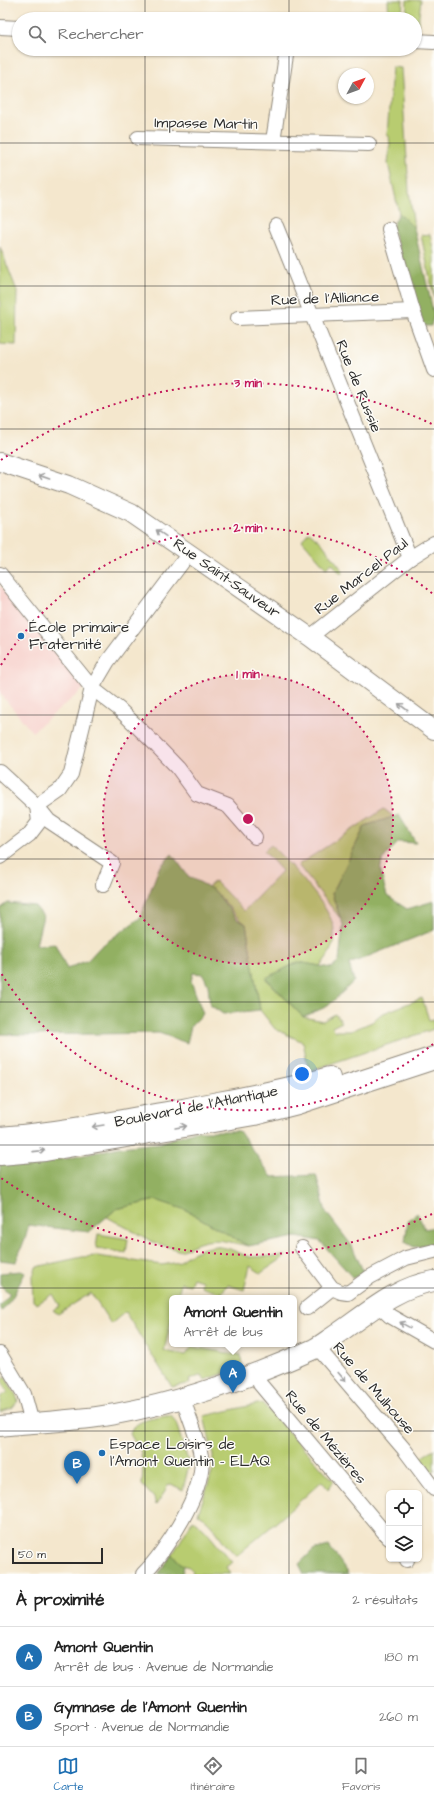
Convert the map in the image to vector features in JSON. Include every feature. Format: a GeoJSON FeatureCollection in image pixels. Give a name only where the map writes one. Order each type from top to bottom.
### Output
{"type":"FeatureCollection","features":[{"type":"Feature","properties":{"kind":"main road","name":"Boulevard de l'Atlantique"},"geometry":{"type":"LineString","coordinates":[[0,1138],[49,1134],[249,1097],[327,1079],[434,1042]]}},
{"type":"Feature","properties":{"kind":"main road","name":"Boulevard de l'Atlantique"},"geometry":{"type":"LineString","coordinates":[[0,1154],[45,1150],[254,1114],[297,1103],[434,1058]]}},
{"type":"Feature","properties":{"kind":"main road"},"geometry":{"type":"LineString","coordinates":[[0,1426],[98,1417],[183,1398],[256,1374],[316,1348],[378,1305],[409,1287],[434,1281]]}},
{"type":"Feature","properties":{"kind":"street"},"geometry":{"type":"LineString","coordinates":[[0,27],[12,28]]}},
{"type":"Feature","properties":{"kind":"street"},"geometry":{"type":"LineString","coordinates":[[422,41],[434,42]]}},
{"type":"Feature","properties":{"kind":"street","name":"Impasse Martin"},"geometry":{"type":"LineString","coordinates":[[273,141],[286,56]]}},
{"type":"Feature","properties":{"kind":"street","name":"Impasse Martin"},"geometry":{"type":"LineString","coordinates":[[138,138],[369,144]]}},
{"type":"Feature","properties":{"kind":"street","name":"Rue de Russie"},"geometry":{"type":"LineString","coordinates":[[276,226],[410,558]]}},
{"type":"Feature","properties":{"kind":"street"},"geometry":{"type":"LineString","coordinates":[[389,228],[413,311],[434,370]]}},
{"type":"Feature","properties":{"kind":"street","name":"Rue de l'Alliance"},"geometry":{"type":"LineString","coordinates":[[238,318],[413,311]]}},
{"type":"Feature","properties":{"kind":"street","name":"Rue Saint-Sauveur"},"geometry":{"type":"LineString","coordinates":[[0,462],[69,485],[131,513],[190,552],[310,637],[434,730]]}},
{"type":"Feature","properties":{"kind":"street","name":"Rue Marcel Paul"},"geometry":{"type":"LineString","coordinates":[[310,637],[410,558],[434,543]]}},
{"type":"Feature","properties":{"kind":"street"},"geometry":{"type":"LineString","coordinates":[[37,806],[60,790],[71,774],[92,688],[108,661],[190,552]]}},
{"type":"Feature","properties":{"kind":"street"},"geometry":{"type":"LineString","coordinates":[[0,574],[92,688],[119,709],[153,742],[178,768],[197,794],[228,806],[255,837]]}},
{"type":"Feature","properties":{"kind":"street"},"geometry":{"type":"LineString","coordinates":[[0,772],[37,806],[49,821],[112,863],[103,885]]}},
{"type":"Feature","properties":{"kind":"street"},"geometry":{"type":"LineString","coordinates":[[0,857],[29,835],[39,822],[37,806]]}},
{"type":"Feature","properties":{"kind":"street","name":"Boulevard de l'Atlantique"},"geometry":{"type":"LineString","coordinates":[[297,1103],[331,1103],[434,1069]]}},
{"type":"Feature","properties":{"kind":"street"},"geometry":{"type":"LineString","coordinates":[[302,1248],[332,1288],[348,1293],[370,1277],[406,1258],[434,1251]]}},
{"type":"Feature","properties":{"kind":"street"},"geometry":{"type":"LineString","coordinates":[[307,1308],[332,1288]]}},
{"type":"Feature","properties":{"kind":"street"},"geometry":{"type":"LineString","coordinates":[[378,1305],[390,1316],[434,1342]]}},
{"type":"Feature","properties":{"kind":"street","name":"Rue de Mulhouse"},"geometry":{"type":"LineString","coordinates":[[316,1348],[323,1354],[404,1449],[434,1489]]}},
{"type":"Feature","properties":{"kind":"street"},"geometry":{"type":"LineString","coordinates":[[0,1354],[22,1388],[28,1403],[32,1424]]}},
{"type":"Feature","properties":{"kind":"street","name":"Rue de Mézières"},"geometry":{"type":"LineString","coordinates":[[256,1374],[260,1384],[386,1534]]}},
{"type":"Feature","properties":{"kind":"street"},"geometry":{"type":"LineString","coordinates":[[143,1574],[173,1535],[199,1482],[202,1457],[183,1398]]}},
{"type":"Feature","properties":{"kind":"shaded area","name":"École primaire Fraternité"},"geometry":{"type":"Polygon","coordinates":[[[0,585],[86,687],[32,732],[0,693],[0,585]]]}},
{"type":"Feature","properties":{"kind":"green space"},"geometry":{"type":"Polygon","coordinates":[[[388,0],[403,0],[402,12],[389,12],[388,0]]]}},
{"type":"Feature","properties":{"kind":"green space"},"geometry":{"type":"Polygon","coordinates":[[[407,0],[421,0],[420,12],[406,12],[407,0]]]}},
{"type":"Feature","properties":{"kind":"green space"},"geometry":{"type":"Polygon","coordinates":[[[392,67],[401,68],[409,191],[414,228],[399,213],[388,163],[390,145],[389,136],[387,136],[392,67]]]}},
{"type":"Feature","properties":{"kind":"green space"},"geometry":{"type":"Polygon","coordinates":[[[399,213],[414,228],[434,315],[431,326],[423,326],[392,227],[399,213]]]}},
{"type":"Feature","properties":{"kind":"green space"},"geometry":{"type":"Polygon","coordinates":[[[430,234],[434,254],[434,298],[421,235],[430,234]]]}},
{"type":"Feature","properties":{"kind":"green space"},"geometry":{"type":"Polygon","coordinates":[[[0,247],[17,291],[16,345],[0,344],[0,247]]]}},
{"type":"Feature","properties":{"kind":"green space"},"geometry":{"type":"Polygon","coordinates":[[[309,532],[321,542],[343,571],[341,574],[332,563],[326,568],[302,540],[309,532]]]}},
{"type":"Feature","properties":{"kind":"green space"},"geometry":{"type":"Polygon","coordinates":[[[384,809],[394,817],[365,826],[332,894],[340,918],[298,865],[384,809]]]}},
{"type":"Feature","properties":{"kind":"green space"},"geometry":{"type":"Polygon","coordinates":[[[399,815],[416,843],[399,842],[383,861],[381,871],[387,896],[407,909],[434,901],[434,930],[349,964],[354,981],[328,1006],[303,1017],[266,978],[298,962],[331,968],[339,961],[343,925],[332,894],[365,826],[399,815]]]}},
{"type":"Feature","properties":{"kind":"green space"},"geometry":{"type":"Polygon","coordinates":[[[271,845],[298,874],[326,910],[332,921],[334,941],[331,950],[320,966],[298,962],[266,979],[303,1017],[323,1021],[335,1014],[342,1022],[332,1027],[336,1031],[351,1031],[372,1022],[381,1014],[422,998],[429,1020],[434,1019],[434,1029],[309,1071],[303,1042],[275,1029],[260,1010],[246,924],[213,890],[208,887],[215,881],[244,911],[282,871],[264,851],[271,845]]]}},
{"type":"Feature","properties":{"kind":"green space"},"geometry":{"type":"Polygon","coordinates":[[[172,854],[188,876],[214,890],[237,919],[246,924],[260,1010],[223,1014],[210,1005],[208,985],[203,974],[193,973],[191,981],[203,1014],[191,1026],[187,1043],[159,1033],[0,1034],[0,909],[8,903],[35,906],[43,916],[36,945],[55,944],[67,969],[88,960],[100,947],[140,918],[159,868],[172,854]]]}},
{"type":"Feature","properties":{"kind":"green space"},"geometry":{"type":"Polygon","coordinates":[[[195,1131],[239,1131],[272,1177],[316,1175],[326,1212],[352,1246],[364,1273],[353,1278],[320,1241],[296,1237],[248,1246],[186,1210],[156,1200],[116,1209],[89,1232],[28,1225],[26,1236],[16,1262],[0,1260],[0,1164],[66,1159],[120,1147],[160,1143],[195,1131]]]}},
{"type":"Feature","properties":{"kind":"green space"},"geometry":{"type":"Polygon","coordinates":[[[156,1200],[186,1210],[248,1246],[214,1240],[199,1243],[181,1251],[153,1242],[107,1217],[116,1209],[156,1200]]]}},
{"type":"Feature","properties":{"kind":"green space"},"geometry":{"type":"Polygon","coordinates":[[[417,1213],[425,1229],[434,1227],[434,1245],[414,1247],[405,1242],[408,1221],[417,1213]]]}},
{"type":"Feature","properties":{"kind":"green space"},"geometry":{"type":"Polygon","coordinates":[[[98,1234],[128,1239],[126,1253],[96,1248],[98,1234]]]}},
{"type":"Feature","properties":{"kind":"green space"},"geometry":{"type":"Polygon","coordinates":[[[215,1246],[230,1249],[249,1257],[286,1256],[261,1273],[250,1266],[244,1290],[228,1285],[222,1292],[223,1294],[201,1287],[202,1281],[193,1278],[190,1285],[181,1283],[178,1295],[169,1295],[169,1330],[164,1351],[186,1355],[192,1347],[241,1355],[242,1367],[205,1380],[202,1375],[189,1380],[190,1383],[172,1387],[125,1312],[111,1324],[91,1293],[58,1314],[53,1310],[60,1306],[53,1294],[37,1304],[33,1301],[32,1279],[36,1267],[82,1257],[97,1256],[162,1265],[179,1262],[185,1257],[201,1249],[215,1246]]]}},
{"type":"Feature","properties":{"kind":"green space"},"geometry":{"type":"Polygon","coordinates":[[[21,1271],[25,1273],[12,1298],[2,1311],[0,1310],[0,1305],[10,1294],[0,1285],[0,1273],[21,1271]]]}},
{"type":"Feature","properties":{"kind":"green space"},"geometry":{"type":"Polygon","coordinates":[[[5,1377],[18,1401],[12,1408],[0,1412],[0,1397],[8,1392],[1,1380],[5,1377]]]}},
{"type":"Feature","properties":{"kind":"green space"},"geometry":{"type":"Polygon","coordinates":[[[262,1403],[334,1481],[328,1489],[322,1481],[238,1556],[227,1546],[214,1528],[198,1514],[213,1470],[213,1455],[204,1416],[262,1403]]]}},
{"type":"Feature","properties":{"kind":"green space"},"geometry":{"type":"Polygon","coordinates":[[[171,1416],[176,1423],[189,1464],[183,1490],[171,1484],[167,1485],[166,1490],[156,1505],[154,1498],[142,1485],[143,1470],[141,1452],[130,1434],[136,1425],[145,1420],[171,1416]]]}},
{"type":"Feature","properties":{"kind":"green space"},"geometry":{"type":"Polygon","coordinates":[[[434,1449],[434,1471],[429,1472],[419,1459],[434,1449]]]}},
{"type":"Feature","properties":{"kind":"green space"},"geometry":{"type":"Polygon","coordinates":[[[193,1520],[209,1534],[232,1562],[226,1567],[230,1574],[192,1574],[193,1571],[189,1567],[183,1565],[172,1555],[193,1520]]]}},
{"type":"Feature","properties":{"kind":"green space"},"geometry":{"type":"Polygon","coordinates":[[[329,1546],[349,1574],[304,1574],[299,1564],[313,1550],[329,1546]]]}},
{"type":"Feature","properties":{"kind":"green space"},"geometry":{"type":"Polygon","coordinates":[[[172,1555],[184,1566],[182,1574],[158,1574],[172,1555]]]}},
{"type":"Feature","properties":{"kind":"place","name":"École primaire Fraternité"},"geometry":{"type":"Point","coordinates":[21,636]}},
{"type":"Feature","properties":{"kind":"place","name":"Amont Quentin"},"geometry":{"type":"Point","coordinates":[233,1393]}},
{"type":"Feature","properties":{"kind":"place","name":"Espace Loisirs de l'Amont Quentin - ELAQ"},"geometry":{"type":"Point","coordinates":[102,1453]}},
{"type":"Feature","properties":{"kind":"place","name":"Gymnase de l'Amont Quentin"},"geometry":{"type":"Point","coordinates":[77,1484]}}]}
